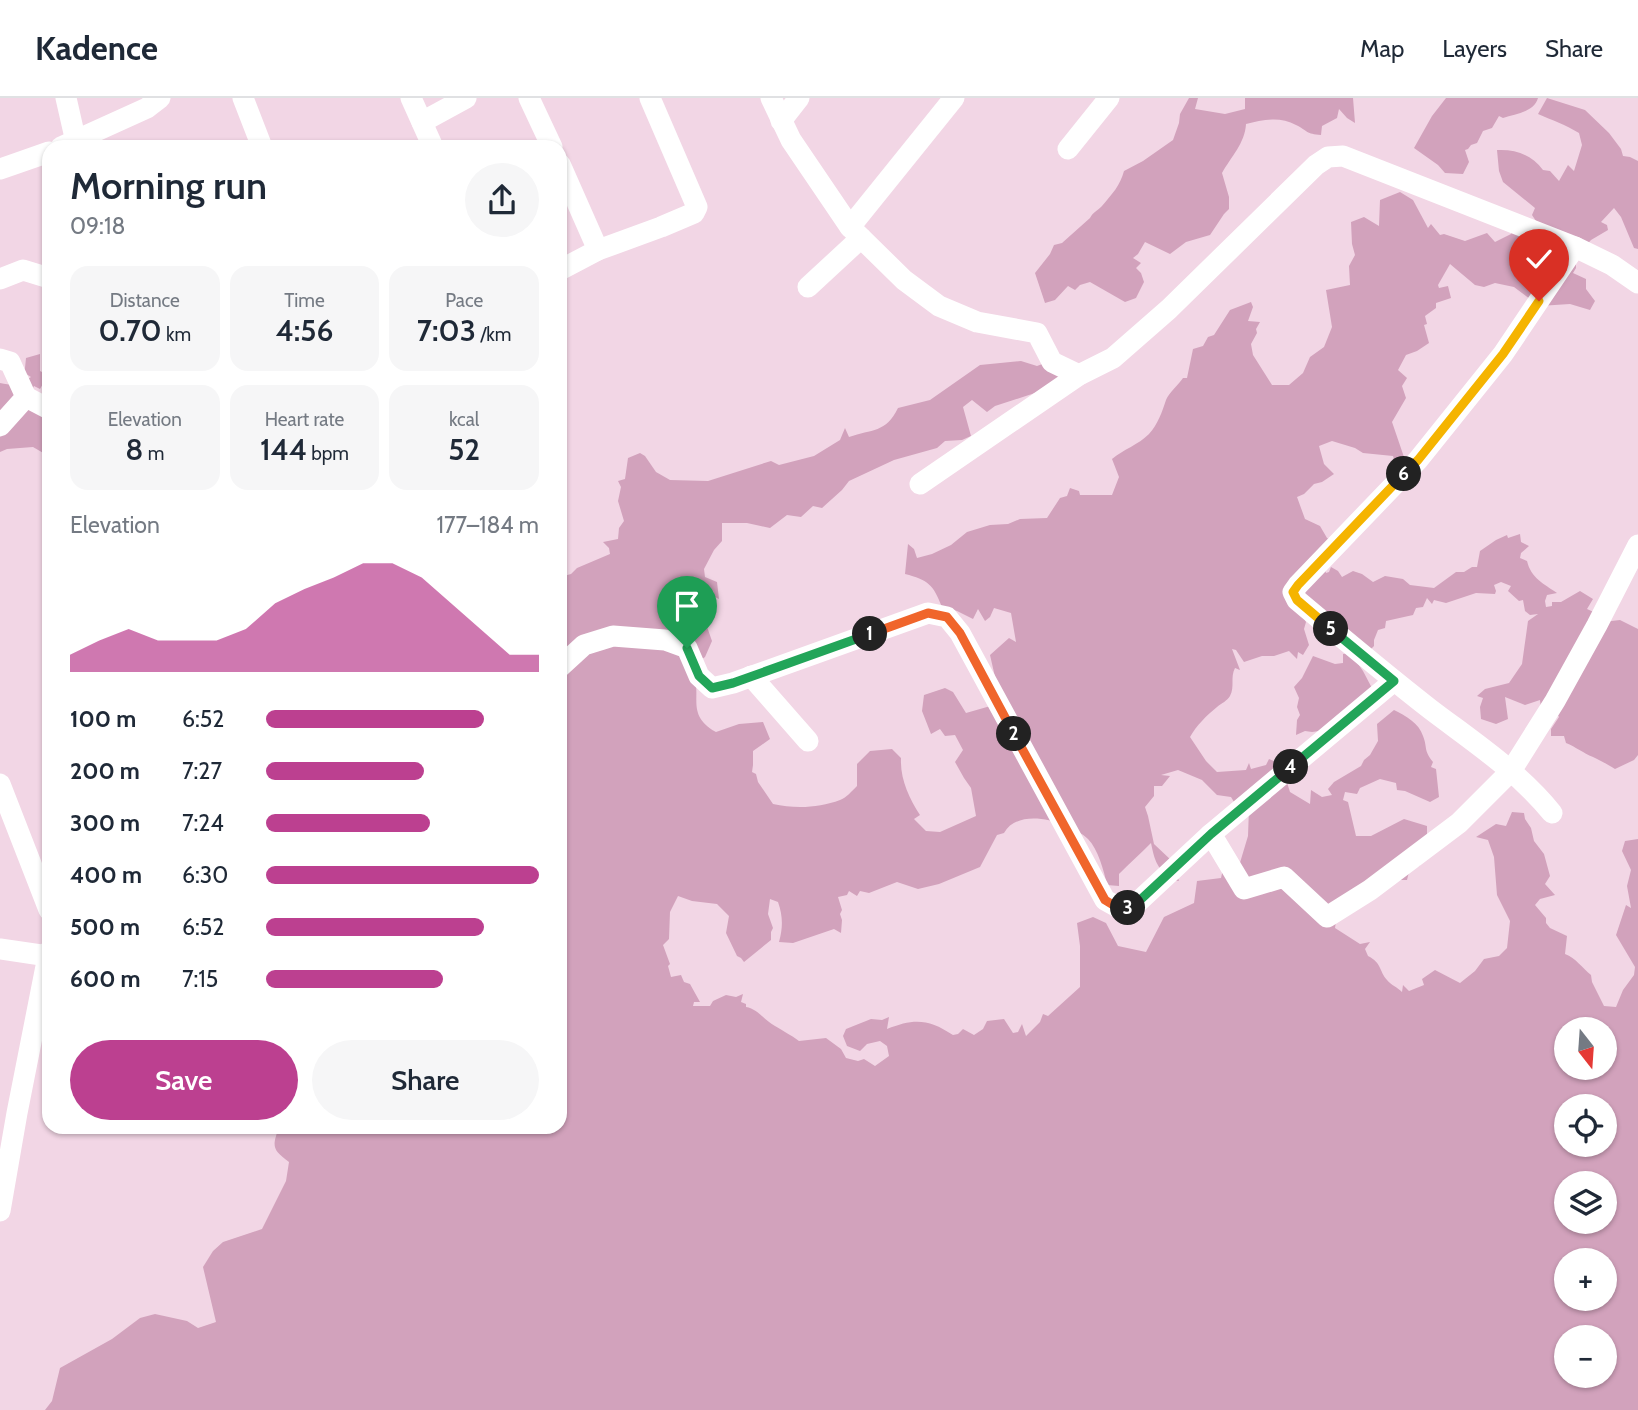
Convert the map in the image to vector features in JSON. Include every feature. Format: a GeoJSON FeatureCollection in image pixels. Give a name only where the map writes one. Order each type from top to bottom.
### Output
{"type":"FeatureCollection","features":[{"type":"Feature","properties":{"kind":"street"},"geometry":{"type":"LineString","coordinates":[[66,98],[69,140]]}},
{"type":"Feature","properties":{"kind":"street"},"geometry":{"type":"LineString","coordinates":[[78,140],[148,108],[160,98]]}},
{"type":"Feature","properties":{"kind":"street"},"geometry":{"type":"LineString","coordinates":[[243,98],[259,140]]}},
{"type":"Feature","properties":{"kind":"street"},"geometry":{"type":"LineString","coordinates":[[411,98],[430,140]]}},
{"type":"Feature","properties":{"kind":"street"},"geometry":{"type":"LineString","coordinates":[[422,122],[466,98]]}},
{"type":"Feature","properties":{"kind":"street"},"geometry":{"type":"LineString","coordinates":[[529,98],[549,140]]}},
{"type":"Feature","properties":{"kind":"street"},"geometry":{"type":"LineString","coordinates":[[567,266],[598,250],[661,227],[696,210],[650,98]]}},
{"type":"Feature","properties":{"kind":"street"},"geometry":{"type":"LineString","coordinates":[[771,98],[791,140],[856,232],[904,280],[939,306],[977,322],[1037,333],[1052,362],[1079,375]]}},
{"type":"Feature","properties":{"kind":"street"},"geometry":{"type":"LineString","coordinates":[[781,121],[799,98]]}},
{"type":"Feature","properties":{"kind":"street"},"geometry":{"type":"LineString","coordinates":[[808,287],[856,232],[954,98]]}},
{"type":"Feature","properties":{"kind":"street"},"geometry":{"type":"LineString","coordinates":[[1068,149],[1109,98]]}},
{"type":"Feature","properties":{"kind":"street"},"geometry":{"type":"LineString","coordinates":[[0,169],[42,154]]}},
{"type":"Feature","properties":{"kind":"street"},"geometry":{"type":"LineString","coordinates":[[920,484],[1079,375],[1113,358],[1160,317],[1316,165],[1328,157],[1343,156],[1575,247],[1612,265],[1638,283]]}},
{"type":"Feature","properties":{"kind":"street"},"geometry":{"type":"LineString","coordinates":[[567,180],[598,250]]}},
{"type":"Feature","properties":{"kind":"street"},"geometry":{"type":"LineString","coordinates":[[1552,813],[1511,771],[1394,681],[1297,600],[1293,592],[1426,449],[1503,354],[1575,247]]}},
{"type":"Feature","properties":{"kind":"street"},"geometry":{"type":"LineString","coordinates":[[0,279],[23,270],[42,276]]}},
{"type":"Feature","properties":{"kind":"street"},"geometry":{"type":"LineString","coordinates":[[0,359],[10,362],[26,397],[42,405]]}},
{"type":"Feature","properties":{"kind":"street"},"geometry":{"type":"LineString","coordinates":[[0,426],[26,397]]}},
{"type":"Feature","properties":{"kind":"street"},"geometry":{"type":"LineString","coordinates":[[1211,834],[1244,889],[1284,877],[1327,917],[1370,890],[1459,823],[1511,771],[1555,701],[1638,545]]}},
{"type":"Feature","properties":{"kind":"street"},"geometry":{"type":"LineString","coordinates":[[567,661],[584,645],[613,636],[665,640],[687,648],[699,676],[712,688],[733,683],[928,613],[947,617],[960,633],[1105,900],[1123,911],[1138,902],[1211,834],[1394,681]]}},
{"type":"Feature","properties":{"kind":"street"},"geometry":{"type":"LineString","coordinates":[[751,676],[808,741]]}},
{"type":"Feature","properties":{"kind":"street"},"geometry":{"type":"LineString","coordinates":[[0,784],[42,892]]}},
{"type":"Feature","properties":{"kind":"street"},"geometry":{"type":"LineString","coordinates":[[0,949],[42,953]]}},
{"type":"Feature","properties":{"kind":"street"},"geometry":{"type":"LineString","coordinates":[[1,1198],[8,1112],[42,981]]}},
{"type":"Feature","properties":{"kind":"shaded area"},"geometry":{"type":"Polygon","coordinates":[[[1189,98],[1198,98],[1195,109],[1225,114],[1245,109],[1245,98],[1353,98],[1355,123],[1339,109],[1337,118],[1322,126],[1321,135],[1310,133],[1284,120],[1246,124],[1240,144],[1222,173],[1229,197],[1229,209],[1210,235],[1186,242],[1170,254],[1145,242],[1133,258],[1141,263],[1136,268],[1144,282],[1136,298],[1125,302],[1090,282],[1075,290],[1068,286],[1055,300],[1045,303],[1035,273],[1054,245],[1062,243],[1102,206],[1118,186],[1124,171],[1173,140],[1180,114],[1189,98]]]}},
{"type":"Feature","properties":{"kind":"shaded area"},"geometry":{"type":"Polygon","coordinates":[[[1446,98],[1538,98],[1529,109],[1503,118],[1499,116],[1492,128],[1483,131],[1477,143],[1465,150],[1469,162],[1463,174],[1445,173],[1414,148],[1446,98]]]}},
{"type":"Feature","properties":{"kind":"shaded area"},"geometry":{"type":"Polygon","coordinates":[[[1547,98],[1585,110],[1609,133],[1623,156],[1638,161],[1638,249],[1634,248],[1621,217],[1614,208],[1601,222],[1607,225],[1608,230],[1591,240],[1576,257],[1573,273],[1586,279],[1586,289],[1595,301],[1590,310],[1570,304],[1539,306],[1514,287],[1495,283],[1484,287],[1475,285],[1450,264],[1438,285],[1439,288],[1448,286],[1451,298],[1436,303],[1436,308],[1425,316],[1427,324],[1424,325],[1429,343],[1406,355],[1398,370],[1407,378],[1402,386],[1406,398],[1392,422],[1405,460],[1392,473],[1390,467],[1393,456],[1363,453],[1332,441],[1319,446],[1324,464],[1334,474],[1297,497],[1305,519],[1320,526],[1327,538],[1335,542],[1322,561],[1326,573],[1331,567],[1342,577],[1353,571],[1373,582],[1385,576],[1403,579],[1410,585],[1434,588],[1456,572],[1477,567],[1480,551],[1496,540],[1507,535],[1508,538],[1520,534],[1521,542],[1529,546],[1521,553],[1520,558],[1527,561],[1539,580],[1557,593],[1547,595],[1546,607],[1580,591],[1593,599],[1587,609],[1598,614],[1603,622],[1620,620],[1638,629],[1638,755],[1634,760],[1615,769],[1566,743],[1564,736],[1551,736],[1551,729],[1559,717],[1552,706],[1541,709],[1540,700],[1525,705],[1505,697],[1508,719],[1496,724],[1481,719],[1480,707],[1483,698],[1477,696],[1485,689],[1509,683],[1522,664],[1528,621],[1538,614],[1530,615],[1525,611],[1523,600],[1519,601],[1508,591],[1511,586],[1501,582],[1494,585],[1495,594],[1476,593],[1446,603],[1434,600],[1432,604],[1427,598],[1423,607],[1416,608],[1413,615],[1386,621],[1385,628],[1378,630],[1374,646],[1366,654],[1354,658],[1374,692],[1334,729],[1305,731],[1296,735],[1300,715],[1297,707],[1299,698],[1294,687],[1302,678],[1313,656],[1335,664],[1343,663],[1343,654],[1349,653],[1304,618],[1309,645],[1303,655],[1298,652],[1297,659],[1289,651],[1244,662],[1236,650],[1232,649],[1240,670],[1235,668],[1230,696],[1206,717],[1190,737],[1217,772],[1246,770],[1249,763],[1251,769],[1266,765],[1269,759],[1281,764],[1290,792],[1310,804],[1311,790],[1322,797],[1332,795],[1328,789],[1334,782],[1361,766],[1378,741],[1377,724],[1394,710],[1418,727],[1433,762],[1431,767],[1436,769],[1439,797],[1430,802],[1397,790],[1396,783],[1380,779],[1360,788],[1357,794],[1345,792],[1343,800],[1348,802],[1356,836],[1371,836],[1404,819],[1427,826],[1427,847],[1420,866],[1407,867],[1407,880],[1339,901],[1335,928],[1360,944],[1370,942],[1365,949],[1368,956],[1378,964],[1384,977],[1402,992],[1403,985],[1409,991],[1424,985],[1422,979],[1435,970],[1460,983],[1475,971],[1484,959],[1499,956],[1507,948],[1510,921],[1497,895],[1494,857],[1488,840],[1476,837],[1496,824],[1506,826],[1512,812],[1524,813],[1534,841],[1544,854],[1550,876],[1545,884],[1555,895],[1540,899],[1535,905],[1546,918],[1550,928],[1567,936],[1565,954],[1591,975],[1604,1006],[1616,1007],[1623,990],[1634,975],[1635,967],[1616,935],[1626,905],[1631,908],[1627,886],[1631,870],[1622,851],[1625,841],[1638,839],[1638,1410],[45,1410],[52,1401],[60,1368],[112,1339],[140,1318],[155,1314],[187,1321],[198,1328],[216,1322],[203,1267],[213,1251],[223,1242],[262,1229],[286,1181],[289,1162],[275,1147],[277,1134],[567,1134],[567,575],[610,554],[609,548],[603,542],[618,539],[619,528],[624,521],[618,501],[621,487],[618,481],[625,479],[628,458],[640,453],[656,472],[670,480],[708,481],[771,461],[779,465],[814,456],[840,440],[845,428],[849,437],[878,429],[889,422],[898,408],[930,400],[980,365],[1021,361],[1037,366],[1045,363],[1064,374],[1035,393],[995,406],[987,412],[972,400],[963,407],[971,436],[962,440],[945,441],[937,448],[894,460],[849,481],[822,508],[813,506],[801,517],[787,515],[770,528],[747,523],[722,523],[722,541],[704,569],[705,577],[717,582],[719,599],[713,591],[701,594],[691,617],[705,621],[712,641],[705,657],[691,667],[695,677],[700,718],[716,732],[739,724],[763,722],[770,739],[753,751],[752,772],[756,774],[758,782],[773,804],[807,807],[842,799],[857,786],[857,764],[870,751],[892,749],[901,758],[906,788],[920,815],[914,819],[926,831],[940,832],[976,816],[971,788],[955,762],[963,750],[955,735],[945,736],[940,729],[931,734],[922,711],[924,695],[945,688],[953,692],[966,713],[1001,703],[990,655],[1009,638],[1016,642],[1011,613],[994,608],[985,621],[978,609],[973,619],[942,607],[929,584],[905,574],[908,544],[914,549],[917,558],[951,545],[967,532],[1020,519],[1047,518],[1060,498],[1067,496],[1070,488],[1079,491],[1080,495],[1112,495],[1119,477],[1112,459],[1149,434],[1167,397],[1183,378],[1187,378],[1193,349],[1203,346],[1208,337],[1214,335],[1230,310],[1251,302],[1253,307],[1248,321],[1260,322],[1251,344],[1253,355],[1272,385],[1289,385],[1303,373],[1310,357],[1324,347],[1332,327],[1326,290],[1350,285],[1349,266],[1355,255],[1351,222],[1364,217],[1379,226],[1380,200],[1400,192],[1413,200],[1428,228],[1431,224],[1440,235],[1465,241],[1487,233],[1495,242],[1511,234],[1513,230],[1536,221],[1532,215],[1535,208],[1503,182],[1497,150],[1523,154],[1534,160],[1543,170],[1550,171],[1559,181],[1568,165],[1574,171],[1582,145],[1579,133],[1538,114],[1547,98]],[[1178,770],[1161,775],[1170,776],[1162,786],[1154,786],[1154,796],[1145,807],[1154,844],[1172,861],[1179,881],[1170,880],[1162,871],[1155,859],[1151,843],[1119,874],[1119,886],[1107,885],[1095,848],[1088,839],[1057,823],[1021,820],[997,835],[980,867],[939,884],[918,889],[897,882],[869,893],[860,891],[857,896],[849,891],[847,895],[838,897],[842,910],[841,933],[834,929],[793,943],[779,942],[781,912],[778,902],[770,899],[768,914],[773,928],[771,940],[744,962],[737,956],[726,933],[729,916],[717,904],[678,896],[670,912],[669,939],[663,945],[670,964],[668,966],[671,977],[681,975],[684,982],[690,984],[700,1002],[694,1002],[693,1006],[710,1006],[713,1001],[726,995],[736,997],[743,994],[741,1002],[746,1004],[746,1007],[799,1041],[826,1038],[841,1049],[846,1058],[858,1061],[864,1059],[875,1066],[889,1056],[887,1046],[880,1041],[867,1044],[860,1051],[847,1046],[843,1036],[846,1029],[871,1019],[882,1020],[889,1017],[887,1029],[905,1023],[921,1022],[953,1035],[963,1029],[974,1035],[983,1029],[987,1021],[1004,1019],[1013,1033],[1018,1032],[1022,1024],[1026,1036],[1040,1022],[1043,1014],[1048,1016],[1080,987],[1077,923],[1093,917],[1106,923],[1118,946],[1146,952],[1164,917],[1194,903],[1197,881],[1221,878],[1223,869],[1239,866],[1248,836],[1249,808],[1234,802],[1231,797],[1217,795],[1202,780],[1178,770]]]}},
{"type":"Feature","properties":{"kind":"shaded area"},"geometry":{"type":"Polygon","coordinates":[[[40,354],[42,386],[40,389],[34,386],[30,394],[42,405],[42,452],[33,447],[0,452],[0,383],[16,384],[31,377],[23,372],[26,358],[40,354]]]}},
{"type":"Feature","properties":{"kind":"route"},"geometry":{"type":"LineString","coordinates":[[687,648],[699,676],[712,688],[733,683],[928,613],[947,617],[960,633],[1105,900],[1123,911],[1138,902],[1211,834],[1394,681],[1297,600],[1293,592],[1418,460],[1503,354],[1539,301]]}}]}
